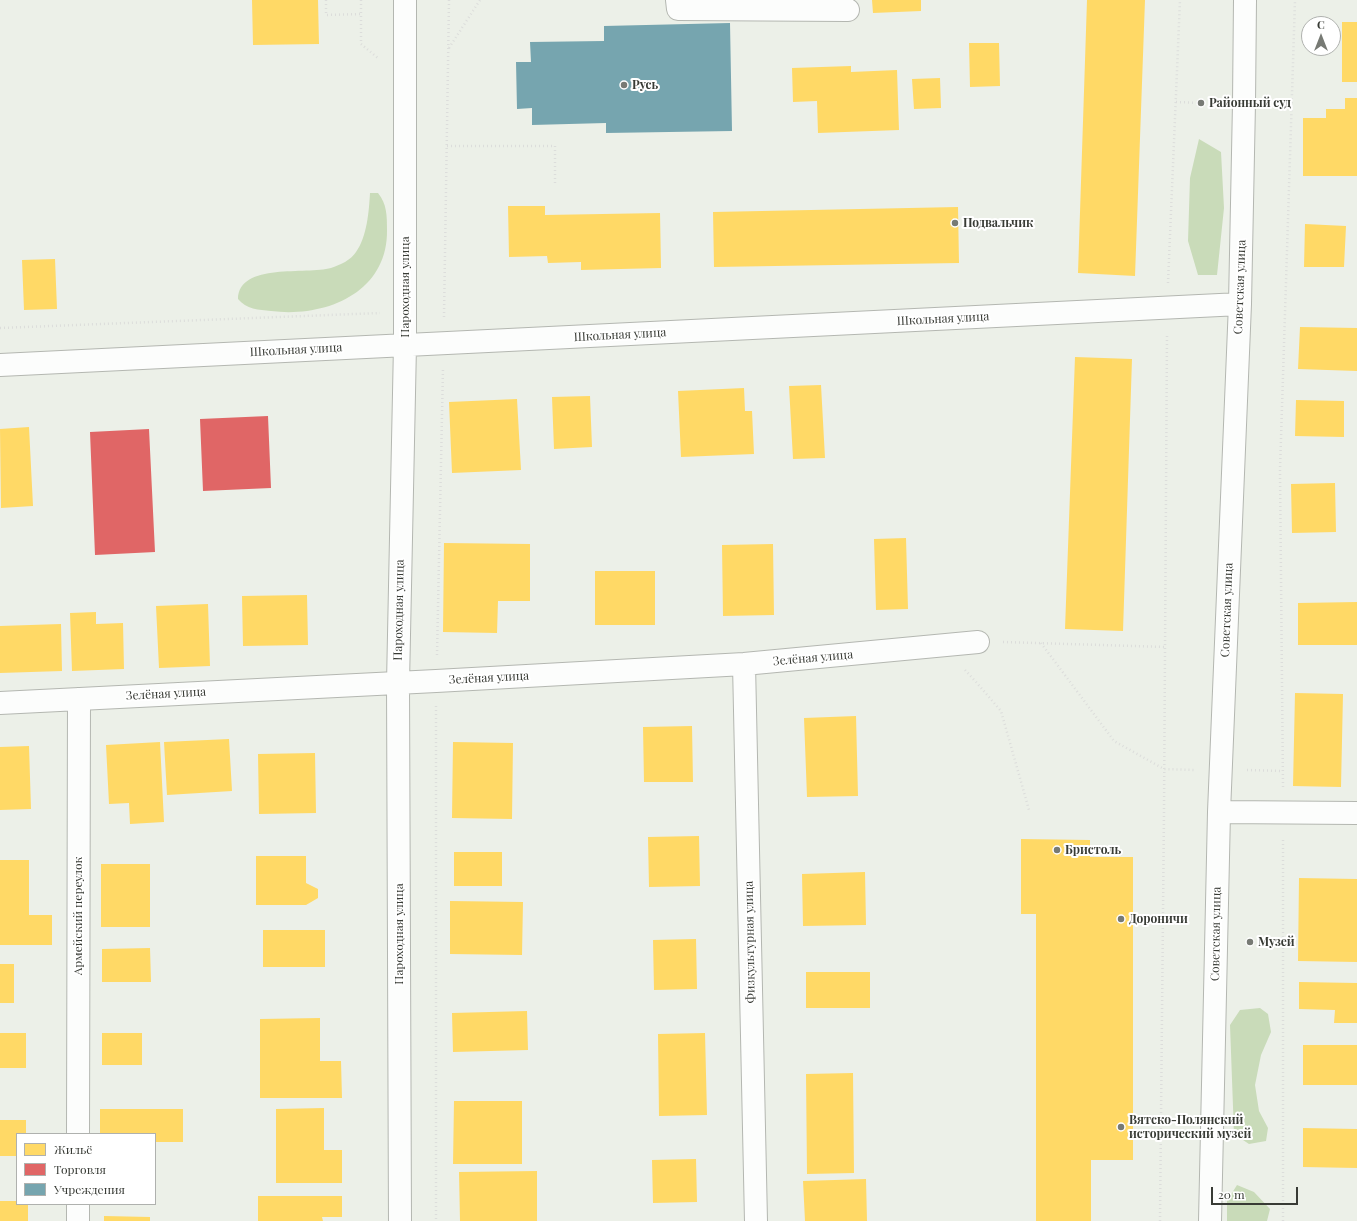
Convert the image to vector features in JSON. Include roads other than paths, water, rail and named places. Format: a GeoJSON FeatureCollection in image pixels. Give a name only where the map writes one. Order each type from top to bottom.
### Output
{"type":"FeatureCollection","features":[{"type":"Feature","properties":{"kind":"street","name":"Пароходная улица"},"geometry":{"type":"LineString","coordinates":[[400,1221],[398,683],[405,345],[405,0]]}},
{"type":"Feature","properties":{"kind":"street"},"geometry":{"type":"LineString","coordinates":[[677,0],[678,9],[848,10]]}},
{"type":"Feature","properties":{"kind":"street","name":"Советская улица"},"geometry":{"type":"LineString","coordinates":[[1210,1221],[1219,812],[1240,304],[1245,0]]}},
{"type":"Feature","properties":{"kind":"street","name":"Школьная улица"},"geometry":{"type":"LineString","coordinates":[[0,365],[1240,304]]}},
{"type":"Feature","properties":{"kind":"street","name":"Зелёная улица"},"geometry":{"type":"LineString","coordinates":[[0,703],[744,664],[978,642]]}},
{"type":"Feature","properties":{"kind":"street","name":"Физкультурная улица"},"geometry":{"type":"LineString","coordinates":[[744,664],[756,1221]]}},
{"type":"Feature","properties":{"kind":"street","name":"Армейский переулок"},"geometry":{"type":"LineString","coordinates":[[78,1133],[79,699]]}},
{"type":"Feature","properties":{"kind":"street"},"geometry":{"type":"LineString","coordinates":[[1219,812],[1357,813]]}},
{"type":"Feature","properties":{"kind":"street"},"geometry":{"type":"LineString","coordinates":[[78,1205],[78,1221]]}},
{"type":"Feature","properties":{"kind":"place","name":"Русь"},"geometry":{"type":"Point","coordinates":[624,85]}},
{"type":"Feature","properties":{"kind":"place","name":"Районный суд"},"geometry":{"type":"Point","coordinates":[1201,103]}},
{"type":"Feature","properties":{"kind":"place","name":"Подвальчик"},"geometry":{"type":"Point","coordinates":[955,223]}},
{"type":"Feature","properties":{"kind":"place","name":"Бристоль"},"geometry":{"type":"Point","coordinates":[1057,850]}},
{"type":"Feature","properties":{"kind":"place","name":"Дороничи"},"geometry":{"type":"Point","coordinates":[1121,919]}},
{"type":"Feature","properties":{"kind":"place","name":"Музей"},"geometry":{"type":"Point","coordinates":[1250,942]}},
{"type":"Feature","properties":{"kind":"place","name":"Вятско-Полянский исторический музей"},"geometry":{"type":"Point","coordinates":[1121,1127]}}]}
